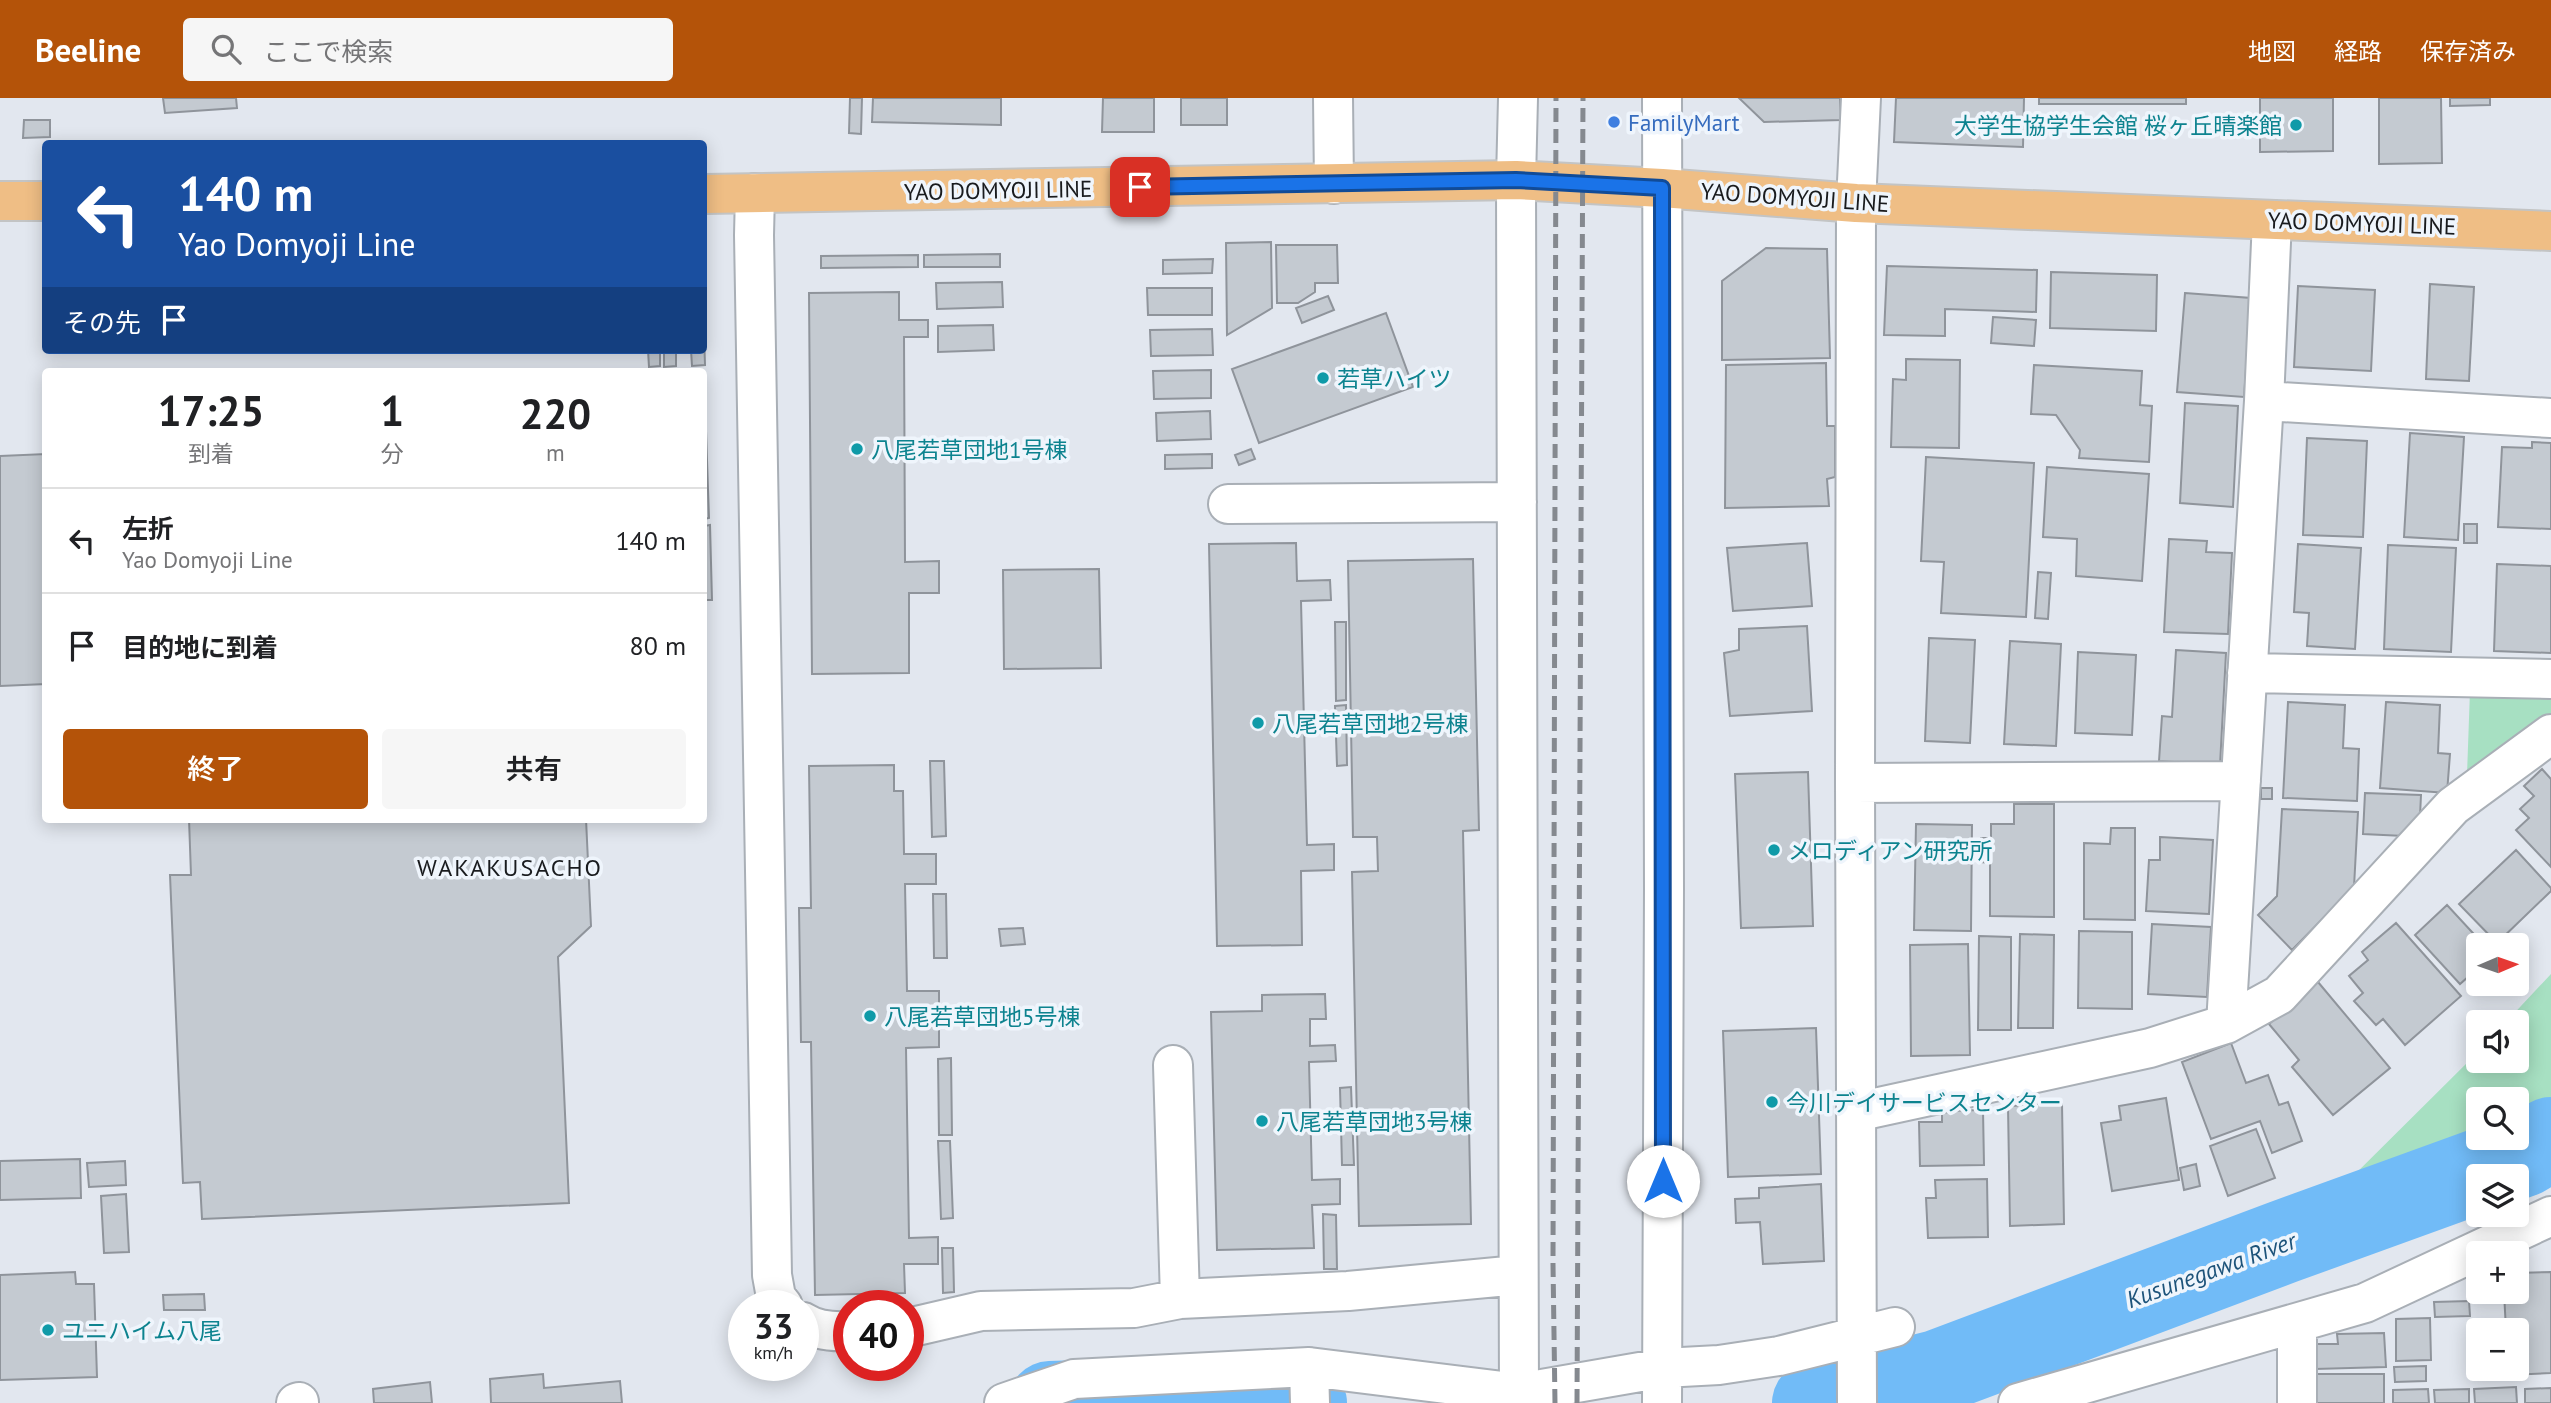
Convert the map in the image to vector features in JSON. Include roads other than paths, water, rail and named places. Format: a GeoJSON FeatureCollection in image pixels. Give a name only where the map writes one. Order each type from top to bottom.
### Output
{"type":"FeatureCollection","features":[{"type":"Feature","properties":{"kind":"main road","name":"YAO DOMYOJI LINE"},"geometry":{"type":"LineString","coordinates":[[707,194],[1516,180],[1856,203],[2551,232]]}},
{"type":"Feature","properties":{"kind":"main road"},"geometry":{"type":"LineString","coordinates":[[0,201],[42,201]]}},
{"type":"Feature","properties":{"kind":"street"},"geometry":{"type":"LineString","coordinates":[[1333,98],[1334,184]]}},
{"type":"Feature","properties":{"kind":"street"},"geometry":{"type":"LineString","coordinates":[[1518,98],[1519,1398]]}},
{"type":"Feature","properties":{"kind":"street"},"geometry":{"type":"LineString","coordinates":[[1661,98],[1662,1381]]}},
{"type":"Feature","properties":{"kind":"street"},"geometry":{"type":"LineString","coordinates":[[1857,1403],[1854,783],[1856,203],[1861,98]]}},
{"type":"Feature","properties":{"kind":"street"},"geometry":{"type":"LineString","coordinates":[[755,193],[772,1275],[775,1290]]}},
{"type":"Feature","properties":{"kind":"street"},"geometry":{"type":"LineString","coordinates":[[2226,1024],[2264,401],[2272,220]]}},
{"type":"Feature","properties":{"kind":"street"},"geometry":{"type":"LineString","coordinates":[[2264,401],[2551,418]]}},
{"type":"Feature","properties":{"kind":"street"},"geometry":{"type":"LineString","coordinates":[[1228,504],[1517,502]]}},
{"type":"Feature","properties":{"kind":"street"},"geometry":{"type":"LineString","coordinates":[[2247,673],[2551,679]]}},
{"type":"Feature","properties":{"kind":"street"},"geometry":{"type":"LineString","coordinates":[[1856,1112],[2150,1048],[2226,1024],[2279,995],[2452,806],[2551,734]]}},
{"type":"Feature","properties":{"kind":"street"},"geometry":{"type":"LineString","coordinates":[[1854,783],[2241,781]]}},
{"type":"Feature","properties":{"kind":"street"},"geometry":{"type":"LineString","coordinates":[[1173,1065],[1180,1298]]}},
{"type":"Feature","properties":{"kind":"street"},"geometry":{"type":"LineString","coordinates":[[2018,1403],[2365,1303],[2551,1216]]}},
{"type":"Feature","properties":{"kind":"street"},"geometry":{"type":"LineString","coordinates":[[924,1324],[981,1311],[1135,1308],[1180,1298],[1348,1292],[1518,1275]]}},
{"type":"Feature","properties":{"kind":"street"},"geometry":{"type":"LineString","coordinates":[[2297,1323],[2297,1403]]}},
{"type":"Feature","properties":{"kind":"street"},"geometry":{"type":"LineString","coordinates":[[1004,1403],[1075,1391],[1309,1385],[1519,1398],[1662,1381],[1719,1365],[1822,1347],[1895,1327]]}},
{"type":"Feature","properties":{"kind":"waterway","name":"Kusunegawa River"},"geometry":{"type":"LineString","coordinates":[[1814,1403],[1937,1372],[2523,1155],[2551,1139]]}},
{"type":"Feature","properties":{"kind":"waterway"},"geometry":{"type":"LineString","coordinates":[[1050,1403],[1293,1395],[1305,1403]]}},
{"type":"Feature","properties":{"kind":"railway"},"geometry":{"type":"LineString","coordinates":[[1555,1403],[1553,1264],[1556,98]]}},
{"type":"Feature","properties":{"kind":"railway"},"geometry":{"type":"LineString","coordinates":[[1577,1403],[1583,98]]}},
{"type":"Feature","properties":{"kind":"place","name":"FamilyMart"},"geometry":{"type":"Point","coordinates":[1614,122]}},
{"type":"Feature","properties":{"kind":"place","name":"大学生協学生会館 桜ヶ丘晴楽館"},"geometry":{"type":"Point","coordinates":[2296,125]}},
{"type":"Feature","properties":{"kind":"place","name":"若草ハイツ"},"geometry":{"type":"Point","coordinates":[1323,378]}},
{"type":"Feature","properties":{"kind":"place","name":"八尾若草団地1号棟"},"geometry":{"type":"Point","coordinates":[857,449]}},
{"type":"Feature","properties":{"kind":"place","name":"八尾若草団地2号棟"},"geometry":{"type":"Point","coordinates":[1258,723]}},
{"type":"Feature","properties":{"kind":"place","name":"メロディアン研究所"},"geometry":{"type":"Point","coordinates":[1774,850]}},
{"type":"Feature","properties":{"kind":"place","name":"八尾若草団地5号棟"},"geometry":{"type":"Point","coordinates":[870,1016]}},
{"type":"Feature","properties":{"kind":"place","name":"今川デイサービスセンター"},"geometry":{"type":"Point","coordinates":[1772,1102]}},
{"type":"Feature","properties":{"kind":"place","name":"八尾若草団地3号棟"},"geometry":{"type":"Point","coordinates":[1262,1121]}},
{"type":"Feature","properties":{"kind":"place","name":"ユニハイム八尾"},"geometry":{"type":"Point","coordinates":[48,1330]}},
{"type":"Feature","properties":{"kind":"district","name":"WAKAKUSACHO"},"geometry":{"type":"Point","coordinates":[510,867]}}]}
